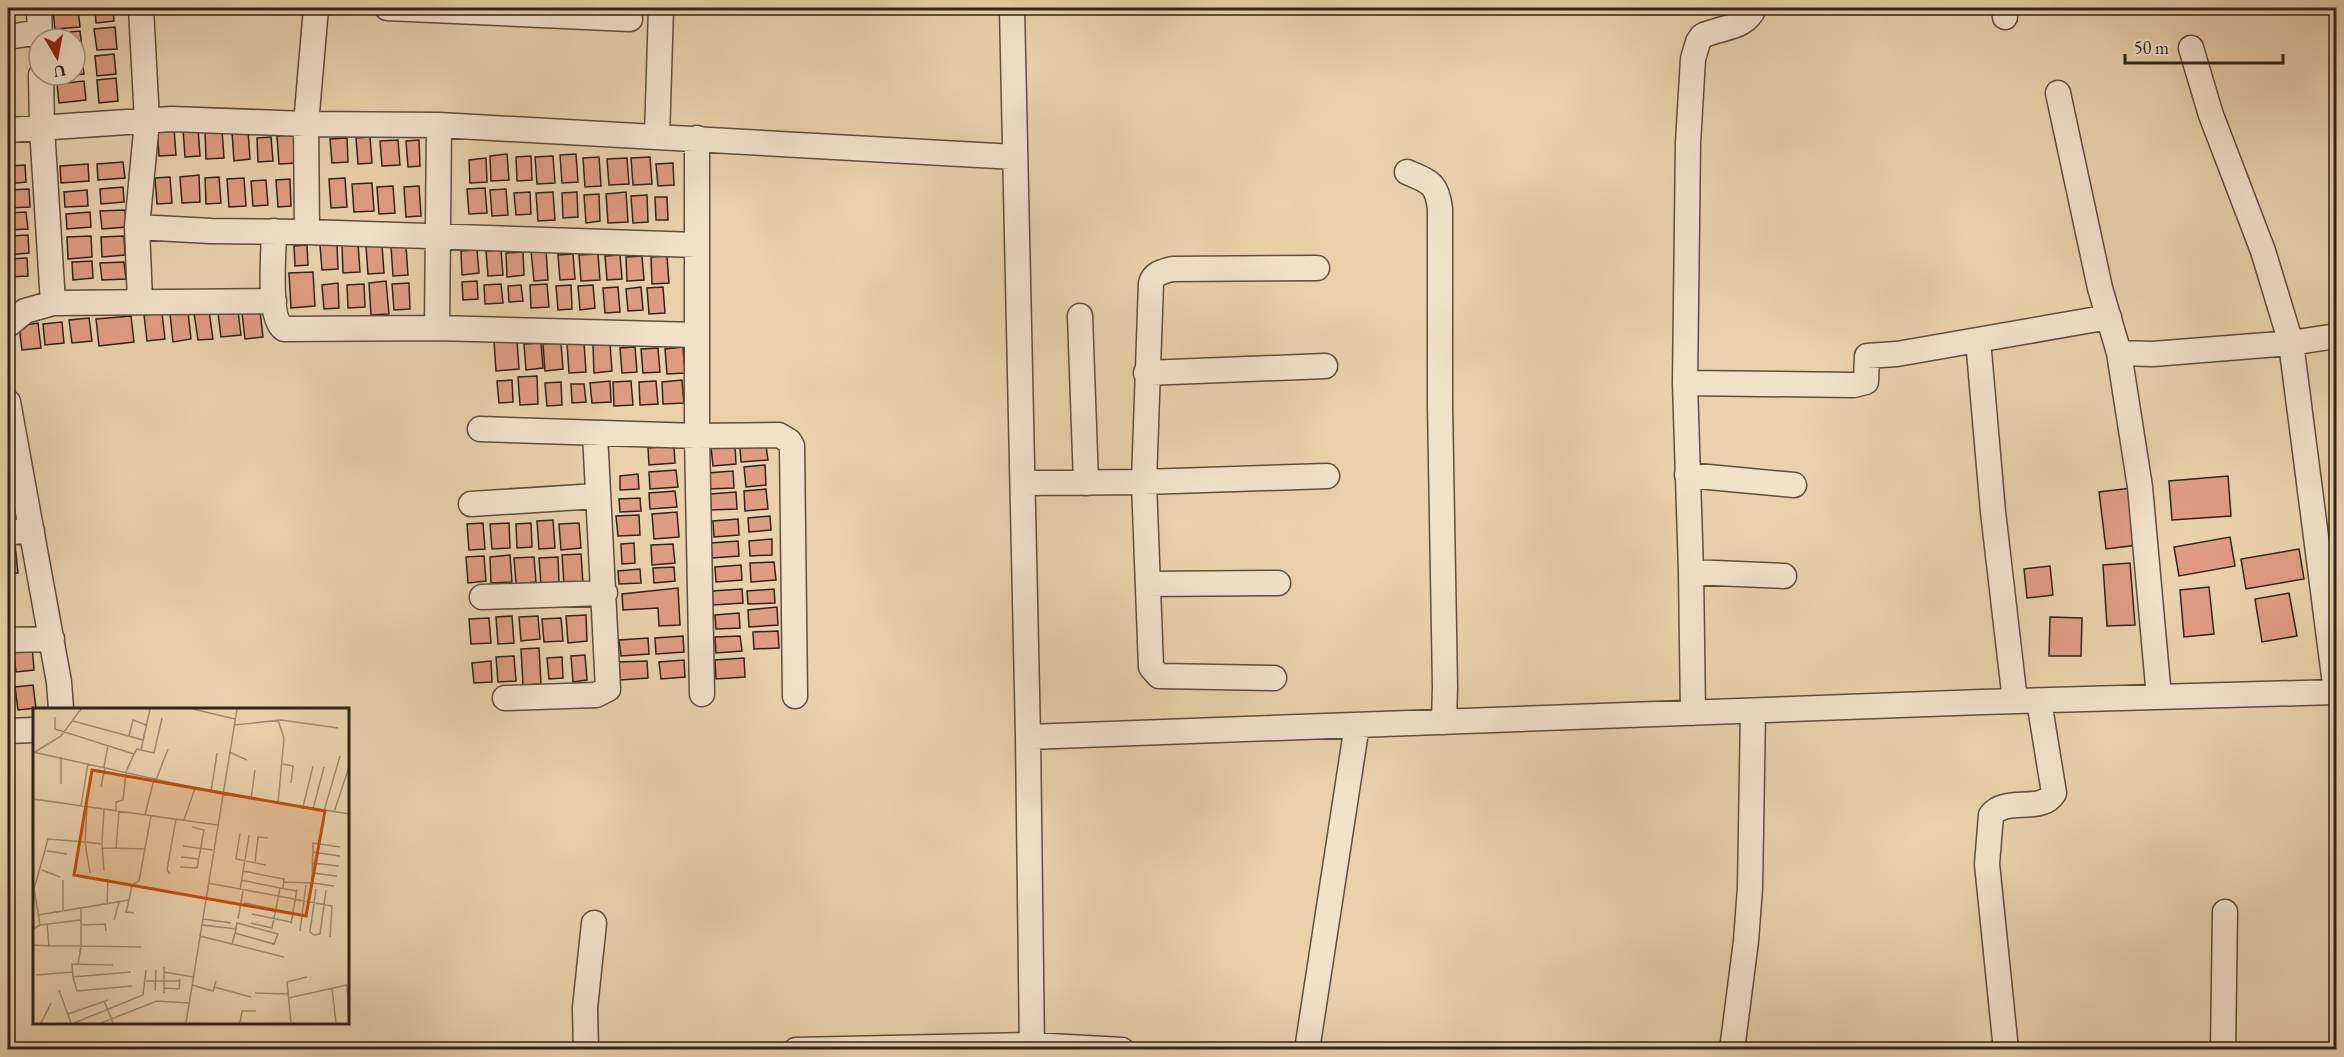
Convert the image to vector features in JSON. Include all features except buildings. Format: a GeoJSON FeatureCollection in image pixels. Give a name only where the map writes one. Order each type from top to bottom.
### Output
{"type":"FeatureCollection","features":[{"type":"Feature","properties":{"kind":"street"},"geometry":{"type":"LineString","coordinates":[[39,8],[40,27]]}},
{"type":"Feature","properties":{"kind":"street"},"geometry":{"type":"LineString","coordinates":[[140,301],[137,226],[147,121],[141,8]]}},
{"type":"Feature","properties":{"kind":"street"},"geometry":{"type":"LineString","coordinates":[[307,232],[306,124],[316,8]]}},
{"type":"Feature","properties":{"kind":"street"},"geometry":{"type":"LineString","coordinates":[[387,8],[630,19]]}},
{"type":"Feature","properties":{"kind":"street"},"geometry":{"type":"LineString","coordinates":[[657,137],[661,8]]}},
{"type":"Feature","properties":{"kind":"street"},"geometry":{"type":"LineString","coordinates":[[1012,8],[1028,721],[1032,1036]]}},
{"type":"Feature","properties":{"kind":"street"},"geometry":{"type":"LineString","coordinates":[[1692,700],[1691,572],[1684,383],[1688,143],[1693,59],[1702,36],[1745,21],[1754,8]]}},
{"type":"Feature","properties":{"kind":"street"},"geometry":{"type":"LineString","coordinates":[[8,37],[27,36]]}},
{"type":"Feature","properties":{"kind":"street"},"geometry":{"type":"LineString","coordinates":[[1028,721],[1357,725],[1445,706],[1692,700],[1753,711],[2014,697],[2039,701],[2158,685],[2335,681],[2290,343],[2263,251],[2211,115],[2191,48]]}},
{"type":"Feature","properties":{"kind":"street"},"geometry":{"type":"LineString","coordinates":[[41,87],[53,303]]}},
{"type":"Feature","properties":{"kind":"street"},"geometry":{"type":"LineString","coordinates":[[2058,93],[2100,288],[2119,353],[2140,487],[2158,685]]}},
{"type":"Feature","properties":{"kind":"street"},"geometry":{"type":"LineString","coordinates":[[8,130],[172,118],[306,124],[439,125],[1015,157]]}},
{"type":"Feature","properties":{"kind":"street"},"geometry":{"type":"LineString","coordinates":[[437,328],[439,125]]}},
{"type":"Feature","properties":{"kind":"street"},"geometry":{"type":"LineString","coordinates":[[697,138],[697,436],[702,694]]}},
{"type":"Feature","properties":{"kind":"street"},"geometry":{"type":"LineString","coordinates":[[1407,172],[1431,183],[1438,194],[1440,209],[1440,405],[1445,706]]}},
{"type":"Feature","properties":{"kind":"street"},"geometry":{"type":"LineString","coordinates":[[137,226],[211,231],[274,231],[697,245]]}},
{"type":"Feature","properties":{"kind":"street"},"geometry":{"type":"LineString","coordinates":[[274,231],[274,301],[278,323],[284,329],[437,328],[697,335]]}},
{"type":"Feature","properties":{"kind":"street"},"geometry":{"type":"LineString","coordinates":[[1274,678],[1159,676],[1151,667],[1144,482],[1146,373],[1151,283],[1153,277],[1172,269],[1317,268]]}},
{"type":"Feature","properties":{"kind":"street"},"geometry":{"type":"LineString","coordinates":[[8,326],[25,311],[53,303],[274,301]]}},
{"type":"Feature","properties":{"kind":"street"},"geometry":{"type":"LineString","coordinates":[[1080,316],[1086,483]]}},
{"type":"Feature","properties":{"kind":"street"},"geometry":{"type":"LineString","coordinates":[[1684,383],[1854,385],[1866,382],[1867,356],[1897,354],[2109,317]]}},
{"type":"Feature","properties":{"kind":"street"},"geometry":{"type":"LineString","coordinates":[[2119,353],[2153,354],[2290,343],[2337,336]]}},
{"type":"Feature","properties":{"kind":"street"},"geometry":{"type":"LineString","coordinates":[[1978,340],[1993,513],[2014,697]]}},
{"type":"Feature","properties":{"kind":"street"},"geometry":{"type":"LineString","coordinates":[[1146,373],[1324,366]]}},
{"type":"Feature","properties":{"kind":"street"},"geometry":{"type":"LineString","coordinates":[[8,402],[10,434],[32,531],[52,639],[61,708]]}},
{"type":"Feature","properties":{"kind":"street"},"geometry":{"type":"LineString","coordinates":[[480,429],[697,436],[779,435],[789,441],[792,446],[795,696]]}},
{"type":"Feature","properties":{"kind":"street"},"geometry":{"type":"LineString","coordinates":[[505,698],[596,695],[608,689],[605,593],[597,496],[595,433]]}},
{"type":"Feature","properties":{"kind":"street"},"geometry":{"type":"LineString","coordinates":[[1687,475],[1794,484]]}},
{"type":"Feature","properties":{"kind":"street"},"geometry":{"type":"LineString","coordinates":[[1023,483],[1327,476]]}},
{"type":"Feature","properties":{"kind":"street"},"geometry":{"type":"LineString","coordinates":[[471,504],[597,496]]}},
{"type":"Feature","properties":{"kind":"street"},"geometry":{"type":"LineString","coordinates":[[8,532],[32,531]]}},
{"type":"Feature","properties":{"kind":"street"},"geometry":{"type":"LineString","coordinates":[[1691,572],[1784,576]]}},
{"type":"Feature","properties":{"kind":"street"},"geometry":{"type":"LineString","coordinates":[[1148,584],[1278,583]]}},
{"type":"Feature","properties":{"kind":"street"},"geometry":{"type":"LineString","coordinates":[[482,597],[605,593]]}},
{"type":"Feature","properties":{"kind":"street"},"geometry":{"type":"LineString","coordinates":[[8,640],[52,639]]}},
{"type":"Feature","properties":{"kind":"street"},"geometry":{"type":"LineString","coordinates":[[2006,1050],[1987,864],[1991,815],[1995,810],[2003,807],[2043,802],[2051,798],[2054,793],[2039,701]]}},
{"type":"Feature","properties":{"kind":"street"},"geometry":{"type":"LineString","coordinates":[[1732,1050],[1746,941],[1750,888],[1753,711]]}},
{"type":"Feature","properties":{"kind":"street"},"geometry":{"type":"LineString","coordinates":[[1308,1043],[1357,725]]}},
{"type":"Feature","properties":{"kind":"street"},"geometry":{"type":"LineString","coordinates":[[8,732],[33,730]]}},
{"type":"Feature","properties":{"kind":"street"},"geometry":{"type":"LineString","coordinates":[[2223,1050],[2225,912]]}},
{"type":"Feature","properties":{"kind":"street"},"geometry":{"type":"LineString","coordinates":[[586,1042],[585,1008],[594,923]]}},
{"type":"Feature","properties":{"kind":"street"},"geometry":{"type":"LineString","coordinates":[[796,1050],[1032,1036],[1122,1050]]}}]}
